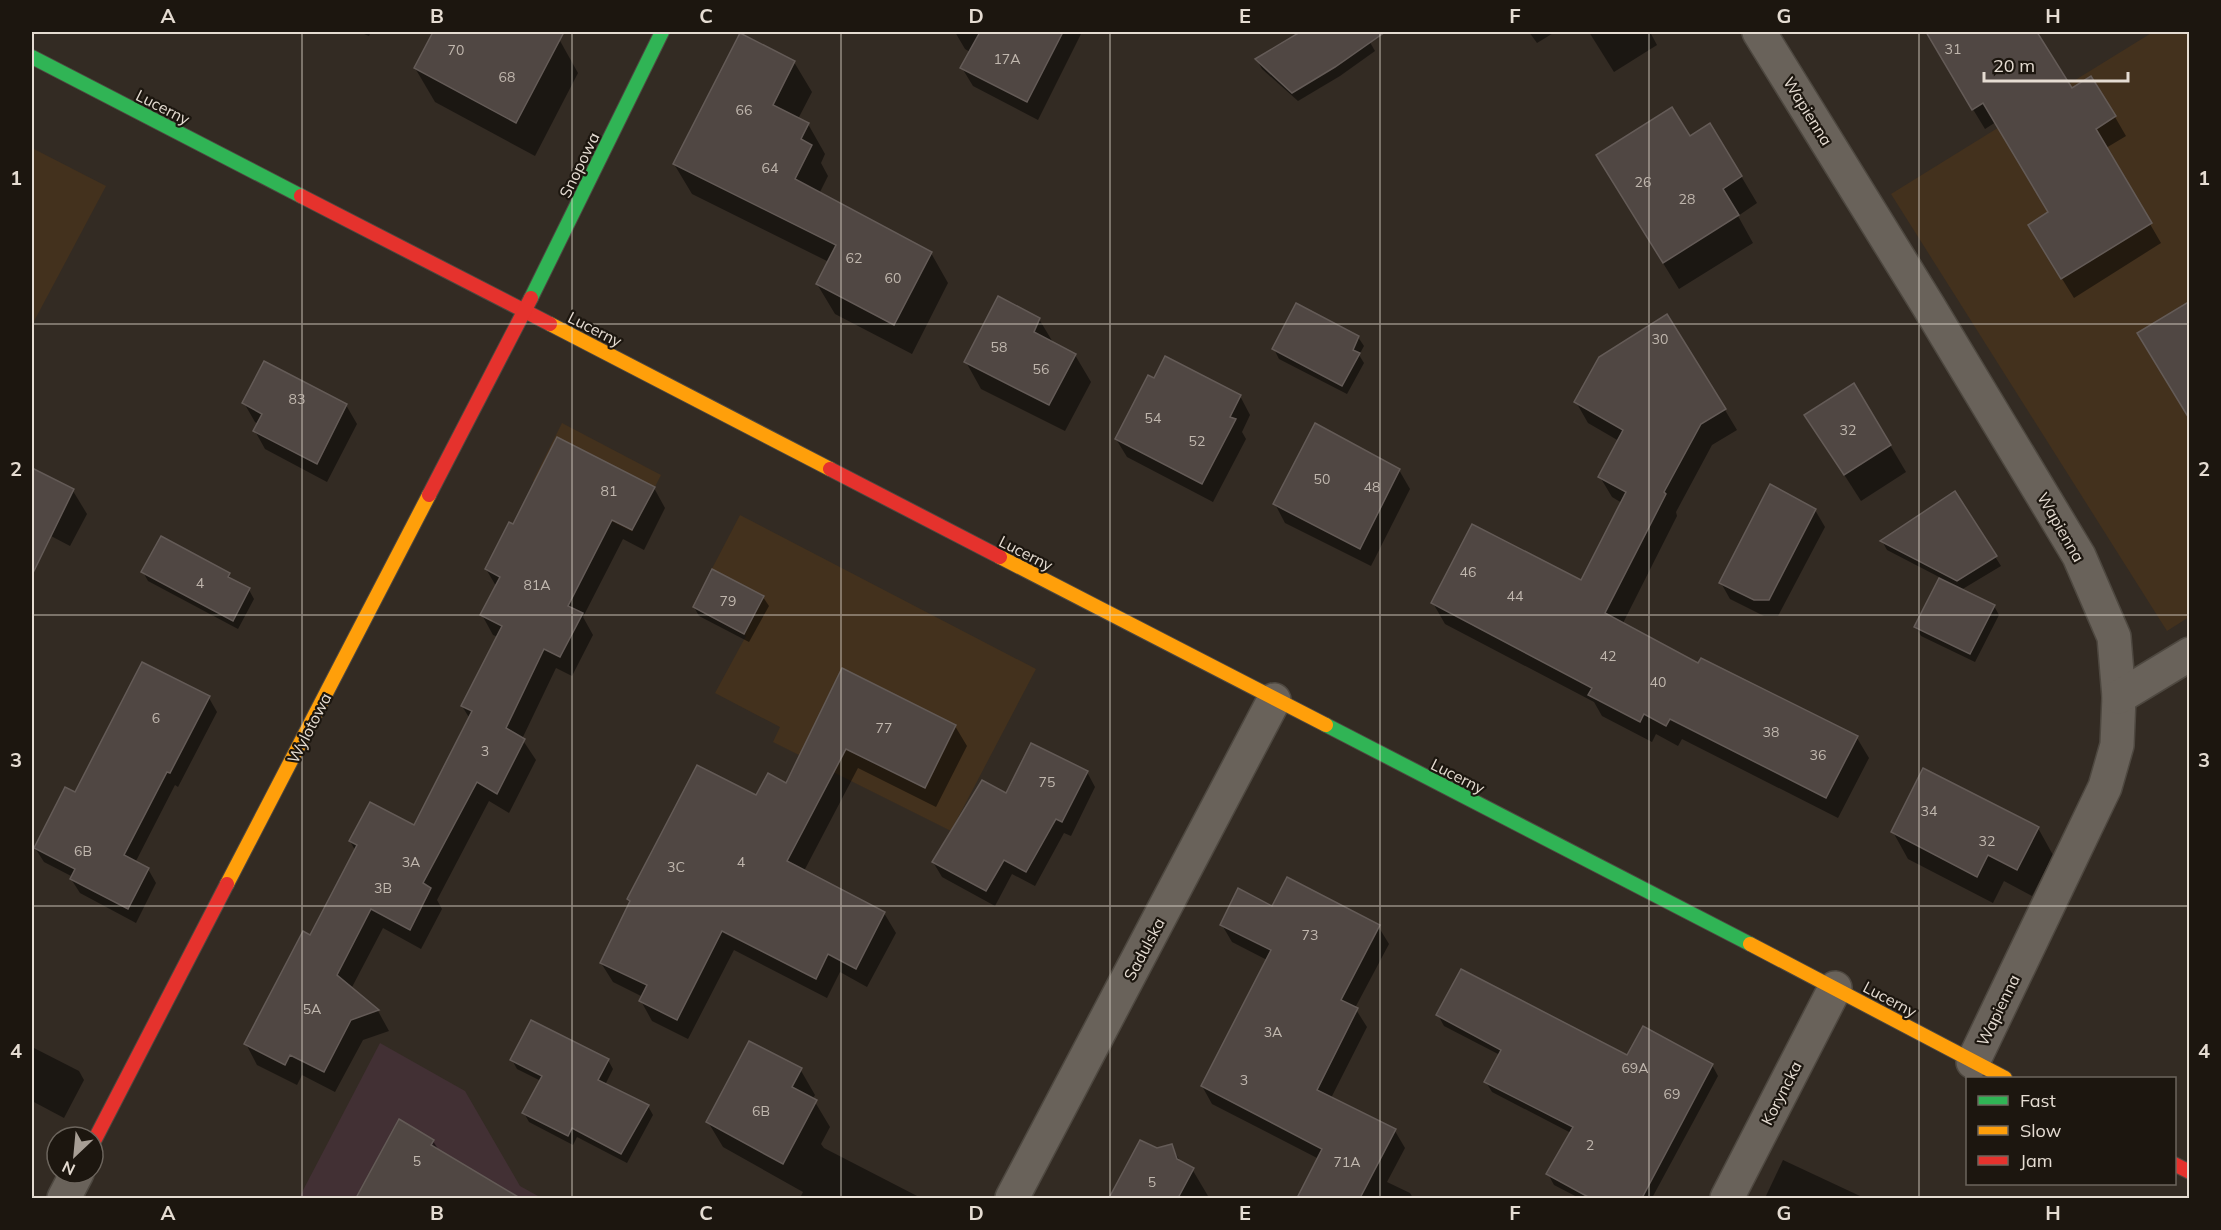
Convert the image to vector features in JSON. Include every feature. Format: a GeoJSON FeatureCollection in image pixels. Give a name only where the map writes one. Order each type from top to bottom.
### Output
{"type":"FeatureCollection","features":[{"type":"Feature","properties":{"kind":"street","name":"Snopowa"},"geometry":{"type":"LineString","coordinates":[[523,312],[662,32]]}},
{"type":"Feature","properties":{"kind":"street","name":"Wapienna"},"geometry":{"type":"LineString","coordinates":[[1759,32],[2079,556],[2114,637],[2119,697],[2117,745],[2105,787],[1973,1062]]}},
{"type":"Feature","properties":{"kind":"street","name":"Lucerny"},"geometry":{"type":"LineString","coordinates":[[32,57],[2004,1077]]}},
{"type":"Feature","properties":{"kind":"street","name":"Wylotowa"},"geometry":{"type":"LineString","coordinates":[[102,1125],[523,312]]}},
{"type":"Feature","properties":{"kind":"street"},"geometry":{"type":"LineString","coordinates":[[2119,697],[2190,654]]}},
{"type":"Feature","properties":{"kind":"street","name":"Sadulska"},"geometry":{"type":"LineString","coordinates":[[1012,1198],[1274,700]]}},
{"type":"Feature","properties":{"kind":"street","name":"Koryncka"},"geometry":{"type":"LineString","coordinates":[[1727,1198],[1835,988]]}},
{"type":"Feature","properties":{"kind":"street"},"geometry":{"type":"LineString","coordinates":[[2176,1165],[2190,1172]]}},
{"type":"Feature","properties":{"kind":"shaded area"},"geometry":{"type":"Polygon","coordinates":[[[2153,32],[2189,32],[2189,617],[2167,631],[1891,194],[2153,32]]]}},
{"type":"Feature","properties":{"kind":"shaded area"},"geometry":{"type":"Polygon","coordinates":[[[32,148],[106,186],[32,325],[32,148]]]}},
{"type":"Feature","properties":{"kind":"shaded area"},"geometry":{"type":"Polygon","coordinates":[[[562,423],[661,475],[632,532],[533,481],[562,423]]]}},
{"type":"Feature","properties":{"kind":"shaded area"},"geometry":{"type":"Polygon","coordinates":[[[740,515],[1036,669],[951,831],[773,742],[780,727],[715,693],[746,636],[692,607],[740,515]]]}},
{"type":"Feature","properties":{"kind":"shaded area"},"geometry":{"type":"Polygon","coordinates":[[[380,1043],[465,1091],[520,1186],[538,1196],[536,1198],[299,1198],[380,1043]]]}},
{"type":"Feature","properties":{"kind":"building"},"geometry":{"type":"Polygon","coordinates":[[[433,32],[564,32],[516,123],[414,68],[433,32]]]}},
{"type":"Feature","properties":{"kind":"building"},"geometry":{"type":"Polygon","coordinates":[[[980,32],[1063,32],[1027,102],[960,68],[980,32]]]}},
{"type":"Feature","properties":{"kind":"building"},"geometry":{"type":"Polygon","coordinates":[[[1300,32],[1385,32],[1335,67],[1292,93],[1255,59],[1300,32]]]}},
{"type":"Feature","properties":{"kind":"building"},"geometry":{"type":"Polygon","coordinates":[[[1926,32],[2037,32],[2072,88],[2091,76],[2116,116],[2096,129],[2152,223],[2061,279],[2028,225],[2048,212],[1983,103],[1972,110],[1926,32]]]}},
{"type":"Feature","properties":{"kind":"building"},"geometry":{"type":"Polygon","coordinates":[[[740,33],[795,61],[773,105],[809,123],[801,139],[812,145],[795,179],[932,252],[894,325],[816,284],[836,245],[673,164],[740,33]]]}},
{"type":"Feature","properties":{"kind":"building"},"geometry":{"type":"Polygon","coordinates":[[[1672,107],[1690,136],[1710,123],[1742,176],[1723,189],[1739,215],[1663,263],[1596,155],[1672,107]]]}},
{"type":"Feature","properties":{"kind":"building"},"geometry":{"type":"Polygon","coordinates":[[[998,296],[1040,318],[1034,332],[1076,354],[1049,405],[964,362],[998,296]]]}},
{"type":"Feature","properties":{"kind":"building"},"geometry":{"type":"Polygon","coordinates":[[[2190,301],[2190,420],[2137,333],[2190,301]]]}},
{"type":"Feature","properties":{"kind":"building"},"geometry":{"type":"Polygon","coordinates":[[[1296,303],[1359,336],[1353,350],[1360,353],[1342,386],[1272,349],[1296,303]]]}},
{"type":"Feature","properties":{"kind":"building"},"geometry":{"type":"Polygon","coordinates":[[[1667,314],[1726,409],[1701,424],[1664,492],[1666,494],[1605,613],[1698,663],[1701,658],[1858,736],[1826,798],[1670,719],[1666,726],[1644,714],[1640,722],[1588,695],[1592,688],[1431,603],[1472,524],[1581,580],[1626,492],[1598,477],[1623,430],[1574,402],[1599,357],[1667,314]]]}},
{"type":"Feature","properties":{"kind":"building"},"geometry":{"type":"Polygon","coordinates":[[[1165,356],[1241,395],[1230,417],[1236,419],[1202,484],[1115,439],[1148,375],[1154,378],[1165,356]]]}},
{"type":"Feature","properties":{"kind":"building"},"geometry":{"type":"Polygon","coordinates":[[[264,361],[347,404],[317,464],[253,431],[262,414],[242,403],[264,361]]]}},
{"type":"Feature","properties":{"kind":"building"},"geometry":{"type":"Polygon","coordinates":[[[1854,383],[1891,445],[1844,475],[1804,415],[1854,383]]]}},
{"type":"Feature","properties":{"kind":"building"},"geometry":{"type":"Polygon","coordinates":[[[1315,423],[1400,469],[1360,549],[1273,504],[1315,423]]]}},
{"type":"Feature","properties":{"kind":"building"},"geometry":{"type":"Polygon","coordinates":[[[557,437],[655,487],[632,530],[612,520],[568,606],[583,613],[560,657],[544,649],[506,728],[525,739],[497,794],[477,782],[423,883],[431,888],[410,930],[371,909],[337,975],[379,1010],[351,1020],[324,1072],[290,1055],[285,1065],[244,1044],[303,931],[310,935],[357,845],[349,841],[370,802],[414,825],[472,711],[461,706],[502,626],[480,615],[500,577],[485,569],[509,522],[513,524],[557,437]]]}},
{"type":"Feature","properties":{"kind":"building"},"geometry":{"type":"Polygon","coordinates":[[[32,468],[74,489],[32,575],[32,468]]]}},
{"type":"Feature","properties":{"kind":"building"},"geometry":{"type":"Polygon","coordinates":[[[1770,484],[1816,509],[1769,600],[1754,600],[1719,583],[1770,484]]]}},
{"type":"Feature","properties":{"kind":"building"},"geometry":{"type":"Polygon","coordinates":[[[1955,491],[1997,556],[1957,581],[1880,541],[1955,491]]]}},
{"type":"Feature","properties":{"kind":"building"},"geometry":{"type":"Polygon","coordinates":[[[161,536],[230,573],[228,577],[250,588],[233,621],[141,572],[161,536]]]}},
{"type":"Feature","properties":{"kind":"building"},"geometry":{"type":"Polygon","coordinates":[[[712,569],[764,596],[744,634],[693,607],[712,569]]]}},
{"type":"Feature","properties":{"kind":"building"},"geometry":{"type":"Polygon","coordinates":[[[1939,578],[1995,605],[1970,654],[1914,627],[1939,578]]]}},
{"type":"Feature","properties":{"kind":"building"},"geometry":{"type":"Polygon","coordinates":[[[142,662],[210,696],[124,855],[149,868],[128,909],[70,879],[75,869],[34,848],[65,787],[75,792],[142,662]]]}},
{"type":"Feature","properties":{"kind":"building"},"geometry":{"type":"Polygon","coordinates":[[[842,668],[956,725],[925,788],[846,749],[787,861],[885,912],[856,969],[828,954],[816,979],[722,931],[677,1020],[639,1001],[647,985],[600,963],[630,901],[627,899],[697,765],[756,795],[768,773],[786,783],[842,668]]]}},
{"type":"Feature","properties":{"kind":"building"},"geometry":{"type":"Polygon","coordinates":[[[1031,743],[1088,771],[1062,822],[1056,819],[1026,872],[1004,860],[986,891],[932,862],[982,780],[1006,793],[1031,743]]]}},
{"type":"Feature","properties":{"kind":"building"},"geometry":{"type":"Polygon","coordinates":[[[1923,768],[2039,827],[2017,870],[1988,855],[1977,877],[1891,832],[1923,768]]]}},
{"type":"Feature","properties":{"kind":"building"},"geometry":{"type":"Polygon","coordinates":[[[1287,877],[1380,925],[1341,1000],[1358,1008],[1317,1090],[1396,1129],[1360,1198],[1297,1198],[1322,1149],[1201,1086],[1271,950],[1220,925],[1238,888],[1272,906],[1287,877]]]}},
{"type":"Feature","properties":{"kind":"building"},"geometry":{"type":"Polygon","coordinates":[[[1461,969],[1627,1055],[1643,1026],[1713,1064],[1642,1198],[1590,1198],[1546,1174],[1573,1127],[1484,1082],[1501,1050],[1436,1015],[1461,969]]]}},
{"type":"Feature","properties":{"kind":"building"},"geometry":{"type":"Polygon","coordinates":[[[531,1020],[609,1059],[598,1080],[649,1105],[621,1154],[572,1128],[568,1136],[522,1113],[542,1076],[510,1060],[531,1020]]]}},
{"type":"Feature","properties":{"kind":"building"},"geometry":{"type":"Polygon","coordinates":[[[749,1041],[802,1068],[792,1087],[817,1100],[783,1164],[706,1122],[749,1041]]]}},
{"type":"Feature","properties":{"kind":"building"},"geometry":{"type":"Polygon","coordinates":[[[399,1119],[434,1140],[431,1145],[520,1198],[356,1198],[399,1119]]]}},
{"type":"Feature","properties":{"kind":"building"},"geometry":{"type":"Polygon","coordinates":[[[1140,1140],[1157,1148],[1172,1144],[1177,1159],[1194,1168],[1178,1198],[1109,1198],[1140,1140]]]}},
{"type":"Feature","properties":{"kind":"traffic: fast"},"geometry":{"type":"LineString","coordinates":[[531,298],[662,32]]}},
{"type":"Feature","properties":{"kind":"traffic: fast"},"geometry":{"type":"LineString","coordinates":[[32,57],[301,196]]}},
{"type":"Feature","properties":{"kind":"traffic: fast"},"geometry":{"type":"LineString","coordinates":[[1326,725],[1750,944]]}},
{"type":"Feature","properties":{"kind":"traffic: slow"},"geometry":{"type":"LineString","coordinates":[[550,324],[830,469]]}},
{"type":"Feature","properties":{"kind":"traffic: slow"},"geometry":{"type":"LineString","coordinates":[[227,884],[429,495]]}},
{"type":"Feature","properties":{"kind":"traffic: slow"},"geometry":{"type":"LineString","coordinates":[[1000,557],[1326,725]]}},
{"type":"Feature","properties":{"kind":"traffic: slow"},"geometry":{"type":"LineString","coordinates":[[1750,944],[2003,1077]]}},
{"type":"Feature","properties":{"kind":"traffic: jam"},"geometry":{"type":"LineString","coordinates":[[301,196],[550,324]]}},
{"type":"Feature","properties":{"kind":"traffic: jam"},"geometry":{"type":"LineString","coordinates":[[429,495],[531,298]]}},
{"type":"Feature","properties":{"kind":"traffic: jam"},"geometry":{"type":"LineString","coordinates":[[830,469],[1000,557]]}},
{"type":"Feature","properties":{"kind":"traffic: jam"},"geometry":{"type":"LineString","coordinates":[[102,1125],[227,884]]}},
{"type":"Feature","properties":{"kind":"traffic: jam"},"geometry":{"type":"LineString","coordinates":[[2176,1165],[2190,1172]]}}]}
